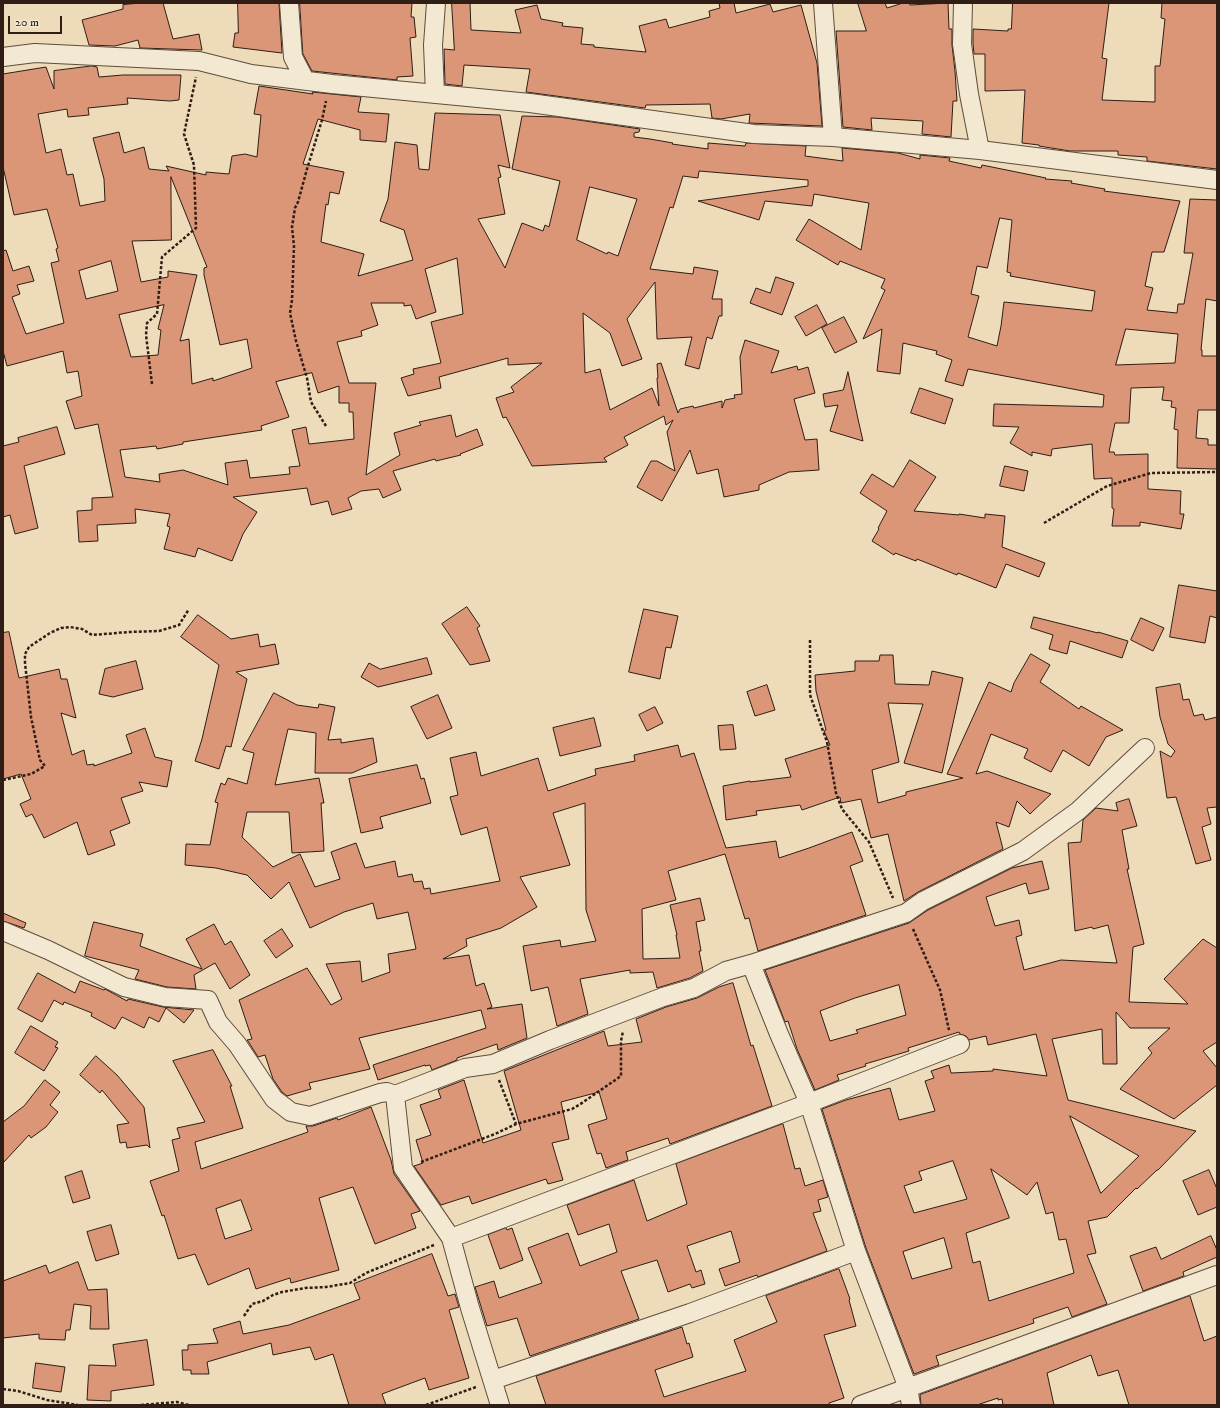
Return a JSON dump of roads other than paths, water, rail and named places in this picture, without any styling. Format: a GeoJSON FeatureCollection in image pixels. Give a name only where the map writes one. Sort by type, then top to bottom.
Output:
{"type":"FeatureCollection","features":[{"type":"Feature","properties":{"kind":"street"},"geometry":{"type":"LineString","coordinates":[[289,3],[293,57],[306,80]]}},
{"type":"Feature","properties":{"kind":"street"},"geometry":{"type":"LineString","coordinates":[[435,94],[433,45],[436,3]]}},
{"type":"Feature","properties":{"kind":"street"},"geometry":{"type":"LineString","coordinates":[[823,3],[833,137]]}},
{"type":"Feature","properties":{"kind":"street"},"geometry":{"type":"LineString","coordinates":[[963,3],[962,44],[969,94],[980,150]]}},
{"type":"Feature","properties":{"kind":"street"},"geometry":{"type":"LineString","coordinates":[[3,57],[35,53],[199,61],[251,74],[332,84],[530,103],[754,134],[833,137],[980,150],[1217,180]]}},
{"type":"Feature","properties":{"kind":"street"},"geometry":{"type":"LineString","coordinates":[[3,930],[124,987],[166,998],[208,1000],[218,1022],[237,1044],[274,1099],[291,1112],[310,1116],[380,1093],[387,1092],[395,1095],[465,1068],[492,1064],[663,997],[694,988],[726,971],[906,913],[923,901],[1023,851],[1078,811],[1145,748]]}},
{"type":"Feature","properties":{"kind":"street"},"geometry":{"type":"LineString","coordinates":[[751,964],[809,1103],[856,1251],[910,1397]]}},
{"type":"Feature","properties":{"kind":"street"},"geometry":{"type":"LineString","coordinates":[[451,1238],[809,1103],[955,1040]]}},
{"type":"Feature","properties":{"kind":"street"},"geometry":{"type":"LineString","coordinates":[[395,1095],[403,1168],[451,1238],[470,1308],[500,1405]]}},
{"type":"Feature","properties":{"kind":"street"},"geometry":{"type":"LineString","coordinates":[[493,1380],[690,1313],[856,1251]]}},
{"type":"Feature","properties":{"kind":"street"},"geometry":{"type":"LineString","coordinates":[[861,1405],[910,1397],[1217,1275]]}}]}
